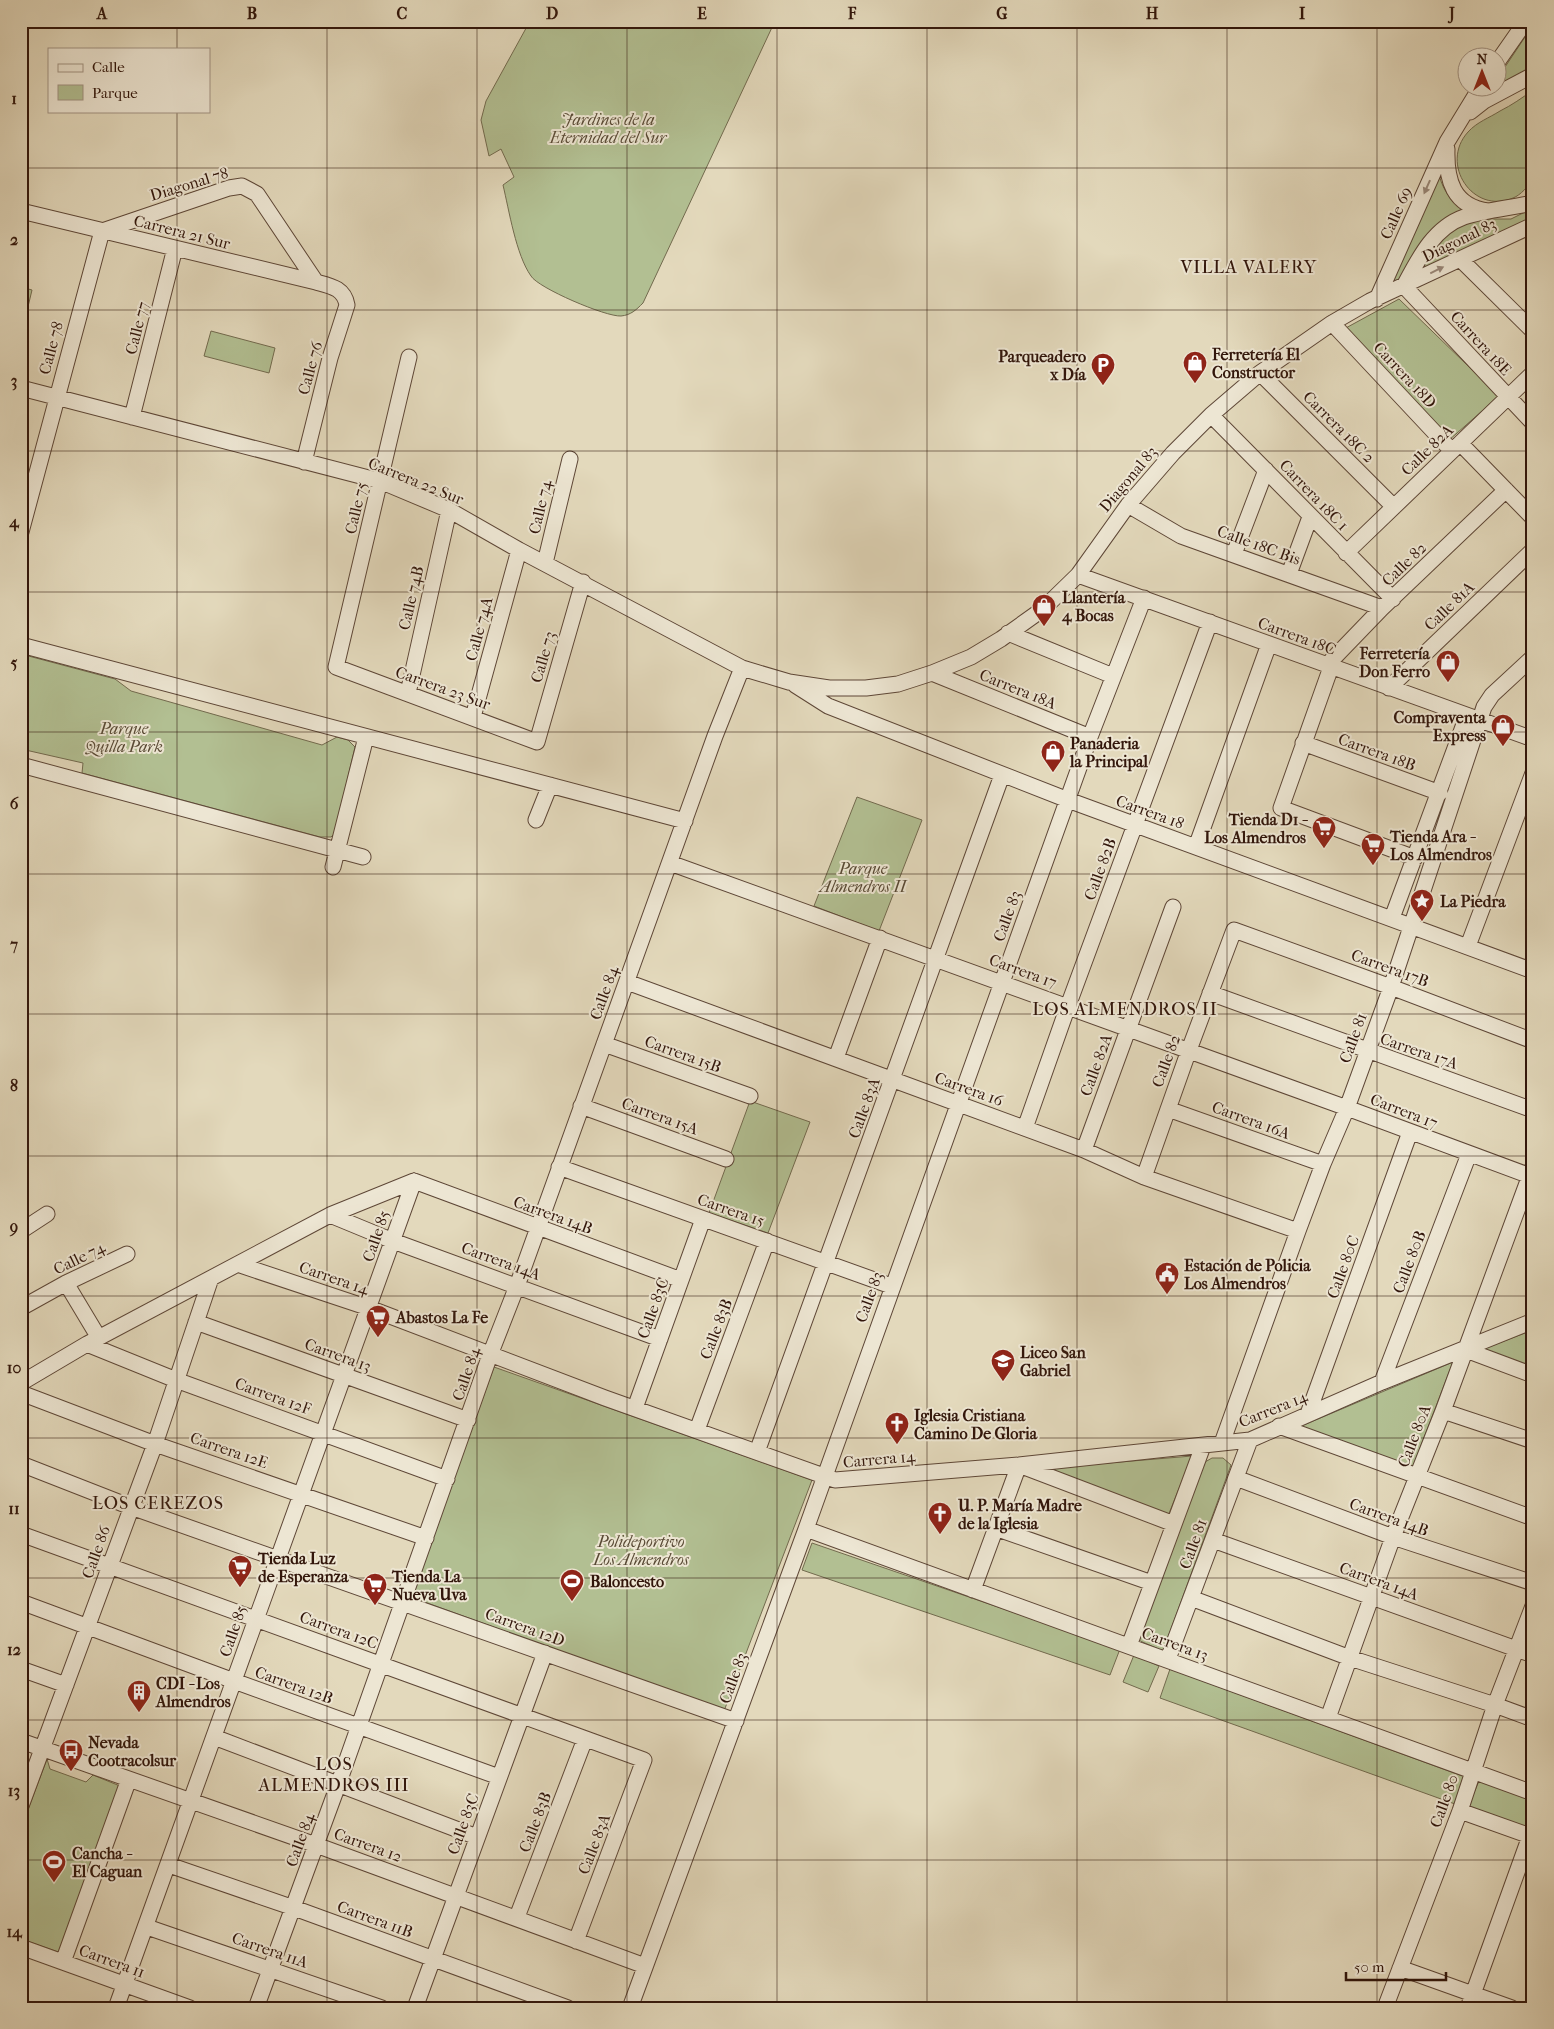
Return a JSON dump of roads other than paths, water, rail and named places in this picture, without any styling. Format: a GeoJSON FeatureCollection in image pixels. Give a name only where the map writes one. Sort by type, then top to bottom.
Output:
{"type":"FeatureCollection","features":[{"type":"Feature","properties":{"kind":"street"},"geometry":{"type":"LineString","coordinates":[[1506,50],[1526,21]]}},
{"type":"Feature","properties":{"kind":"street"},"geometry":{"type":"LineString","coordinates":[[1457,125],[1484,101],[1533,75]]}},
{"type":"Feature","properties":{"kind":"street"},"geometry":{"type":"LineString","coordinates":[[1457,125],[1474,98]]}},
{"type":"Feature","properties":{"kind":"street","name":"Calle 69"},"geometry":{"type":"LineString","coordinates":[[1377,299],[1447,142],[1457,125]]}},
{"type":"Feature","properties":{"kind":"street"},"geometry":{"type":"LineString","coordinates":[[1447,142],[1447,172],[1450,184],[1466,203],[1475,209],[1492,212]]}},
{"type":"Feature","properties":{"kind":"street","name":"Diagonal 78"},"geometry":{"type":"LineString","coordinates":[[102,231],[229,188],[242,186],[257,194],[316,282]]}},
{"type":"Feature","properties":{"kind":"street"},"geometry":{"type":"LineString","coordinates":[[1508,209],[1527,198],[1533,192]]}},
{"type":"Feature","properties":{"kind":"street"},"geometry":{"type":"LineString","coordinates":[[1404,286],[1430,242],[1452,223],[1465,217],[1533,203]]}},
{"type":"Feature","properties":{"kind":"street","name":"Carrera 21 Sur"},"geometry":{"type":"LineString","coordinates":[[21,211],[335,288]]}},
{"type":"Feature","properties":{"kind":"street","name":"Diagonal 83"},"geometry":{"type":"LineString","coordinates":[[742,668],[789,682],[829,688],[866,688],[898,684],[932,673],[970,657],[1043,609],[1078,575],[1128,505],[1172,453],[1211,415],[1260,373],[1332,323],[1370,301],[1531,228]]}},
{"type":"Feature","properties":{"kind":"street","name":"Calle 78"},"geometry":{"type":"LineString","coordinates":[[21,532],[102,231]]}},
{"type":"Feature","properties":{"kind":"street","name":"Calle 77"},"geometry":{"type":"LineString","coordinates":[[132,417],[175,248]]}},
{"type":"Feature","properties":{"kind":"street"},"geometry":{"type":"LineString","coordinates":[[1460,259],[1533,331]]}},
{"type":"Feature","properties":{"kind":"street","name":"Carrera 18E"},"geometry":{"type":"LineString","coordinates":[[1404,286],[1533,423]]}},
{"type":"Feature","properties":{"kind":"street","name":"Calle 76"},"geometry":{"type":"LineString","coordinates":[[304,462],[330,358],[347,305],[342,291],[335,288]]}},
{"type":"Feature","properties":{"kind":"street","name":"Carrera 18D"},"geometry":{"type":"LineString","coordinates":[[1332,323],[1456,447],[1506,490],[1533,518]]}},
{"type":"Feature","properties":{"kind":"street","name":"Calle 75"},"geometry":{"type":"LineString","coordinates":[[336,667],[409,357]]}},
{"type":"Feature","properties":{"kind":"street","name":"Carrera 18C 2"},"geometry":{"type":"LineString","coordinates":[[1260,373],[1394,507]]}},
{"type":"Feature","properties":{"kind":"street","name":"Calle 82A"},"geometry":{"type":"LineString","coordinates":[[1346,552],[1533,373]]}},
{"type":"Feature","properties":{"kind":"street","name":"Carrera 22 Sur"},"geometry":{"type":"LineString","coordinates":[[21,388],[380,481],[449,510],[519,550],[583,582],[742,668]]}},
{"type":"Feature","properties":{"kind":"street","name":"Carrera 18C 1"},"geometry":{"type":"LineString","coordinates":[[1211,415],[1346,552],[1388,604]]}},
{"type":"Feature","properties":{"kind":"street","name":"Calle 74"},"geometry":{"type":"LineString","coordinates":[[545,563],[570,459]]}},
{"type":"Feature","properties":{"kind":"street"},"geometry":{"type":"LineString","coordinates":[[1234,554],[1266,470]]}},
{"type":"Feature","properties":{"kind":"street"},"geometry":{"type":"LineString","coordinates":[[21,471],[36,475]]}},
{"type":"Feature","properties":{"kind":"street","name":"Calle 82"},"geometry":{"type":"LineString","coordinates":[[1415,858],[1281,808],[1329,666],[1388,604],[1506,490]]}},
{"type":"Feature","properties":{"kind":"street","name":"Calle 18C Bis"},"geometry":{"type":"LineString","coordinates":[[1128,505],[1181,536],[1288,574],[1388,604]]}},
{"type":"Feature","properties":{"kind":"street","name":"Calle 74B"},"geometry":{"type":"LineString","coordinates":[[408,693],[449,510]]}},
{"type":"Feature","properties":{"kind":"street"},"geometry":{"type":"LineString","coordinates":[[1288,574],[1310,517]]}},
{"type":"Feature","properties":{"kind":"street","name":"Calle 74A"},"geometry":{"type":"LineString","coordinates":[[473,717],[519,550]]}},
{"type":"Feature","properties":{"kind":"street","name":"Calle 81A"},"geometry":{"type":"LineString","coordinates":[[1389,688],[1533,550]]}},
{"type":"Feature","properties":{"kind":"street","name":"Carrera 18C"},"geometry":{"type":"LineString","coordinates":[[1078,575],[1533,739]]}},
{"type":"Feature","properties":{"kind":"street","name":"Calle 73"},"geometry":{"type":"LineString","coordinates":[[537,742],[583,582]]}},
{"type":"Feature","properties":{"kind":"street","name":"Calle 83"},"geometry":{"type":"LineString","coordinates":[[630,2008],[806,1529],[1090,737],[1144,598]]}},
{"type":"Feature","properties":{"kind":"street","name":"Calle 82B"},"geometry":{"type":"LineString","coordinates":[[1025,1128],[1134,825],[1210,622]]}},
{"type":"Feature","properties":{"kind":"street"},"geometry":{"type":"LineString","coordinates":[[1008,633],[1113,676]]}},
{"type":"Feature","properties":{"kind":"street"},"geometry":{"type":"LineString","coordinates":[[1196,847],[1269,644]]}},
{"type":"Feature","properties":{"kind":"street"},"geometry":{"type":"LineString","coordinates":[[21,645],[685,821]]}},
{"type":"Feature","properties":{"kind":"street","name":"Calle 81"},"geometry":{"type":"LineString","coordinates":[[1392,918],[1440,793],[1474,718],[1492,695],[1533,657]]}},
{"type":"Feature","properties":{"kind":"street","name":"Carrera 23 Sur"},"geometry":{"type":"LineString","coordinates":[[336,667],[537,742]]}},
{"type":"Feature","properties":{"kind":"street","name":"Calle 84"},"geometry":{"type":"LineString","coordinates":[[256,2008],[294,1908],[490,1355],[517,1286],[742,668]]}},
{"type":"Feature","properties":{"kind":"street","name":"Carrera 18A"},"geometry":{"type":"LineString","coordinates":[[932,673],[1090,737]]}},
{"type":"Feature","properties":{"kind":"street","name":"Carrera 18"},"geometry":{"type":"LineString","coordinates":[[789,682],[828,706],[1002,775],[1468,946],[1532,967]]}},
{"type":"Feature","properties":{"kind":"street","name":"Calle 81"},"geometry":{"type":"LineString","coordinates":[[1222,1443],[1298,1230],[1347,1108],[1391,986],[1474,718]]}},
{"type":"Feature","properties":{"kind":"street"},"geometry":{"type":"LineString","coordinates":[[334,867],[366,737]]}},
{"type":"Feature","properties":{"kind":"street","name":"Carrera 18B"},"geometry":{"type":"LineString","coordinates":[[1303,744],[1440,793]]}},
{"type":"Feature","properties":{"kind":"street"},"geometry":{"type":"LineString","coordinates":[[21,765],[363,857]]}},
{"type":"Feature","properties":{"kind":"street"},"geometry":{"type":"LineString","coordinates":[[1468,946],[1533,773]]}},
{"type":"Feature","properties":{"kind":"street","name":"Calle 83A"},"geometry":{"type":"LineString","coordinates":[[757,1452],[1002,775]]}},
{"type":"Feature","properties":{"kind":"street"},"geometry":{"type":"LineString","coordinates":[[536,820],[550,786]]}},
{"type":"Feature","properties":{"kind":"street","name":"Carrera 17"},"geometry":{"type":"LineString","coordinates":[[670,863],[1068,1006],[1469,1154],[1532,1174]]}},
{"type":"Feature","properties":{"kind":"street","name":"Calle 82A"},"geometry":{"type":"LineString","coordinates":[[1084,1150],[1127,1028],[1173,908]]}},
{"type":"Feature","properties":{"kind":"street","name":"Calle 82"},"geometry":{"type":"LineString","coordinates":[[1144,1177],[1188,1050],[1234,930]]}},
{"type":"Feature","properties":{"kind":"street","name":"Carrera 17B"},"geometry":{"type":"LineString","coordinates":[[1234,930],[1391,986],[1533,1041]]}},
{"type":"Feature","properties":{"kind":"street"},"geometry":{"type":"LineString","coordinates":[[836,1058],[880,938]]}},
{"type":"Feature","properties":{"kind":"street","name":"Carrera 16"},"geometry":{"type":"LineString","coordinates":[[627,982],[1084,1150],[1144,1177],[1298,1230]]}},
{"type":"Feature","properties":{"kind":"street","name":"Carrera 17A"},"geometry":{"type":"LineString","coordinates":[[1210,993],[1533,1110]]}},
{"type":"Feature","properties":{"kind":"street","name":"Carrera 15B"},"geometry":{"type":"LineString","coordinates":[[604,1044],[750,1096]]}},
{"type":"Feature","properties":{"kind":"street","name":"Carrera 15A"},"geometry":{"type":"LineString","coordinates":[[581,1106],[726,1159]]}},
{"type":"Feature","properties":{"kind":"street","name":"Carrera 16A"},"geometry":{"type":"LineString","coordinates":[[1168,1109],[1323,1164]]}},
{"type":"Feature","properties":{"kind":"street","name":"Calle 80C"},"geometry":{"type":"LineString","coordinates":[[1308,1414],[1410,1132]]}},
{"type":"Feature","properties":{"kind":"street","name":"Calle 80B"},"geometry":{"type":"LineString","coordinates":[[1382,1382],[1469,1154]]}},
{"type":"Feature","properties":{"kind":"street","name":"Carrera 15"},"geometry":{"type":"LineString","coordinates":[[559,1167],[892,1286]]}},
{"type":"Feature","properties":{"kind":"street","name":"Calle 80A"},"geometry":{"type":"LineString","coordinates":[[1328,1718],[1393,1538],[1532,1174]]}},
{"type":"Feature","properties":{"kind":"street"},"geometry":{"type":"LineString","coordinates":[[21,1383],[93,1341],[210,1281],[330,1216],[414,1181]]}},
{"type":"Feature","properties":{"kind":"street","name":"Carrera 14B"},"geometry":{"type":"LineString","coordinates":[[414,1181],[681,1280]]}},
{"type":"Feature","properties":{"kind":"street","name":"Calle 85"},"geometry":{"type":"LineString","coordinates":[[116,2008],[147,1927],[277,1558],[345,1376],[414,1181]]}},
{"type":"Feature","properties":{"kind":"street"},"geometry":{"type":"LineString","coordinates":[[21,1231],[46,1214]]}},
{"type":"Feature","properties":{"kind":"street","name":"Carrera 14A"},"geometry":{"type":"LineString","coordinates":[[330,1216],[660,1339]]}},
{"type":"Feature","properties":{"kind":"street","name":"Calle 83C"},"geometry":{"type":"LineString","coordinates":[[635,1408],[704,1219]]}},
{"type":"Feature","properties":{"kind":"street","name":"Calle 83B"},"geometry":{"type":"LineString","coordinates":[[697,1430],[767,1241]]}},
{"type":"Feature","properties":{"kind":"street","name":"Calle 74"},"geometry":{"type":"LineString","coordinates":[[21,1308],[66,1283],[127,1254]]}},
{"type":"Feature","properties":{"kind":"street","name":"Carrera 14"},"geometry":{"type":"LineString","coordinates":[[240,1264],[369,1308],[490,1355],[835,1480],[1019,1465],[1250,1440],[1382,1382],[1533,1322]]}},
{"type":"Feature","properties":{"kind":"street","name":"Calle 86"},"geometry":{"type":"LineString","coordinates":[[21,1806],[44,1749],[109,1566],[155,1444],[210,1281]]}},
{"type":"Feature","properties":{"kind":"street"},"geometry":{"type":"LineString","coordinates":[[66,1283],[93,1341]]}},
{"type":"Feature","properties":{"kind":"street","name":"Carrera 13"},"geometry":{"type":"LineString","coordinates":[[196,1322],[468,1420]]}},
{"type":"Feature","properties":{"kind":"street","name":"Carrera 12F"},"geometry":{"type":"LineString","coordinates":[[93,1341],[176,1380],[447,1479]]}},
{"type":"Feature","properties":{"kind":"street"},"geometry":{"type":"LineString","coordinates":[[1466,1350],[1533,1375]]}},
{"type":"Feature","properties":{"kind":"street","name":"Carrera 12E"},"geometry":{"type":"LineString","coordinates":[[21,1393],[155,1444],[426,1538]]}},
{"type":"Feature","properties":{"kind":"street"},"geometry":{"type":"LineString","coordinates":[[1443,1411],[1533,1442]]}},
{"type":"Feature","properties":{"kind":"street"},"geometry":{"type":"LineString","coordinates":[[1279,1426],[1533,1518]]}},
{"type":"Feature","properties":{"kind":"street","name":"Calle 81"},"geometry":{"type":"LineString","coordinates":[[1168,1659],[1250,1440]]}},
{"type":"Feature","properties":{"kind":"street","name":"Calle 81"},"geometry":{"type":"LineString","coordinates":[[1129,1646],[1203,1446]]}},
{"type":"Feature","properties":{"kind":"street","name":"Carrera 12D"},"geometry":{"type":"LineString","coordinates":[[21,1464],[132,1507],[736,1721]]}},
{"type":"Feature","properties":{"kind":"street"},"geometry":{"type":"LineString","coordinates":[[972,1590],[1019,1465],[1174,1524]]}},
{"type":"Feature","properties":{"kind":"street","name":"Carrera 14B"},"geometry":{"type":"LineString","coordinates":[[1236,1478],[1393,1538],[1533,1583]]}},
{"type":"Feature","properties":{"kind":"street"},"geometry":{"type":"LineString","coordinates":[[995,1528],[1152,1582]]}},
{"type":"Feature","properties":{"kind":"street","name":"Carrera 13"},"geometry":{"type":"LineString","coordinates":[[806,1529],[1533,1793]]}},
{"type":"Feature","properties":{"kind":"street","name":"Carrera 12C"},"geometry":{"type":"LineString","coordinates":[[21,1534],[644,1760]]}},
{"type":"Feature","properties":{"kind":"street","name":"Carrera 14A"},"geometry":{"type":"LineString","coordinates":[[1213,1540],[1533,1655]]}},
{"type":"Feature","properties":{"kind":"street"},"geometry":{"type":"LineString","coordinates":[[1191,1598],[1350,1658],[1533,1719]]}},
{"type":"Feature","properties":{"kind":"street","name":"Carrera 12B"},"geometry":{"type":"LineString","coordinates":[[21,1602],[88,1625],[234,1681],[499,1778]]}},
{"type":"Feature","properties":{"kind":"street","name":"Calle 80"},"geometry":{"type":"LineString","coordinates":[[1385,2008],[1460,1811],[1495,1705],[1533,1606]]}},
{"type":"Feature","properties":{"kind":"street","name":"Calle 83C"},"geometry":{"type":"LineString","coordinates":[[415,2008],[545,1653]]}},
{"type":"Feature","properties":{"kind":"street"},"geometry":{"type":"LineString","coordinates":[[21,1668],[66,1685]]}},
{"type":"Feature","properties":{"kind":"street"},"geometry":{"type":"LineString","coordinates":[[214,1737],[477,1837]]}},
{"type":"Feature","properties":{"kind":"street","name":"Calle 83B"},"geometry":{"type":"LineString","coordinates":[[517,1917],[585,1739]]}},
{"type":"Feature","properties":{"kind":"street","name":"Carrera 12"},"geometry":{"type":"LineString","coordinates":[[21,1741],[517,1917],[645,1966]]}},
{"type":"Feature","properties":{"kind":"street","name":"Calle 83A"},"geometry":{"type":"LineString","coordinates":[[576,1940],[644,1760]]}},
{"type":"Feature","properties":{"kind":"street"},"geometry":{"type":"LineString","coordinates":[[63,1962],[129,1780]]}},
{"type":"Feature","properties":{"kind":"street"},"geometry":{"type":"LineString","coordinates":[[1460,1811],[1532,1836],[1471,2001]]}},
{"type":"Feature","properties":{"kind":"street","name":"Carrera 11B"},"geometry":{"type":"LineString","coordinates":[[169,1865],[294,1908],[568,2008]]}},
{"type":"Feature","properties":{"kind":"street","name":"Carrera 11A"},"geometry":{"type":"LineString","coordinates":[[147,1927],[382,2008]]}},
{"type":"Feature","properties":{"kind":"street","name":"Carrera 11"},"geometry":{"type":"LineString","coordinates":[[21,1947],[190,2008]]}},
{"type":"Feature","properties":{"kind":"street"},"geometry":{"type":"LineString","coordinates":[[1400,1968],[1471,2001],[1512,2008]]}},
{"type":"Feature","properties":{"kind":"place","name":"Ferretería El Constructor"},"geometry":{"type":"Point","coordinates":[1195,384]}},
{"type":"Feature","properties":{"kind":"place","name":"Parqueadero x Día"},"geometry":{"type":"Point","coordinates":[1103,386]}},
{"type":"Feature","properties":{"kind":"place","name":"Llantería 4 Bocas"},"geometry":{"type":"Point","coordinates":[1044,627]}},
{"type":"Feature","properties":{"kind":"place","name":"Ferretería Don Ferro"},"geometry":{"type":"Point","coordinates":[1448,683]}},
{"type":"Feature","properties":{"kind":"place","name":"Compraventa Express"},"geometry":{"type":"Point","coordinates":[1503,747]}},
{"type":"Feature","properties":{"kind":"place","name":"Panaderia la Principal"},"geometry":{"type":"Point","coordinates":[1053,773]}},
{"type":"Feature","properties":{"kind":"place","name":"Tienda D1 - Los Almendros"},"geometry":{"type":"Point","coordinates":[1324,849]}},
{"type":"Feature","properties":{"kind":"place","name":"Tienda Ara - Los Almendros"},"geometry":{"type":"Point","coordinates":[1373,866]}},
{"type":"Feature","properties":{"kind":"place","name":"La Piedra"},"geometry":{"type":"Point","coordinates":[1422,922]}},
{"type":"Feature","properties":{"kind":"place","name":"Estación de Policia Los Almendros"},"geometry":{"type":"Point","coordinates":[1167,1295]}},
{"type":"Feature","properties":{"kind":"place","name":"Abastos La Fe"},"geometry":{"type":"Point","coordinates":[378,1338]}},
{"type":"Feature","properties":{"kind":"place","name":"Liceo San Gabriel"},"geometry":{"type":"Point","coordinates":[1003,1382]}},
{"type":"Feature","properties":{"kind":"place","name":"Iglesia Cristiana Camino De Gloria"},"geometry":{"type":"Point","coordinates":[897,1445]}},
{"type":"Feature","properties":{"kind":"place","name":"U. P. María Madre de la Iglesia"},"geometry":{"type":"Point","coordinates":[940,1535]}},
{"type":"Feature","properties":{"kind":"place","name":"Tienda Luz de Esperanza"},"geometry":{"type":"Point","coordinates":[240,1588]}},
{"type":"Feature","properties":{"kind":"place","name":"Baloncesto"},"geometry":{"type":"Point","coordinates":[572,1602]}},
{"type":"Feature","properties":{"kind":"place","name":"Tienda La Nueva Uva"},"geometry":{"type":"Point","coordinates":[375,1606]}},
{"type":"Feature","properties":{"kind":"place","name":"CDI - Los Almendros"},"geometry":{"type":"Point","coordinates":[139,1713]}},
{"type":"Feature","properties":{"kind":"place","name":"Nevada Cootracolsur"},"geometry":{"type":"Point","coordinates":[71,1772]}},
{"type":"Feature","properties":{"kind":"place","name":"Cancha - El Caguan"},"geometry":{"type":"Point","coordinates":[54,1883]}},
{"type":"Feature","properties":{"kind":"district","name":"VILLA VALERY"},"geometry":{"type":"Point","coordinates":[1249,267]}},
{"type":"Feature","properties":{"kind":"district","name":"LOS ALMENDROS II"},"geometry":{"type":"Point","coordinates":[1125,1009]}},
{"type":"Feature","properties":{"kind":"district","name":"LOS CEREZOS"},"geometry":{"type":"Point","coordinates":[158,1503]}},
{"type":"Feature","properties":{"kind":"district","name":"LOS ALMENDROS III"},"geometry":{"type":"Point","coordinates":[334,1774]}},
{"type":"Feature","properties":{"kind":"park label","name":"Jardines de la Eternidad del Sur"},"geometry":{"type":"Point","coordinates":[608,128]}},
{"type":"Feature","properties":{"kind":"park label","name":"Parque Quilla Park"},"geometry":{"type":"Point","coordinates":[124,737]}},
{"type":"Feature","properties":{"kind":"park label","name":"Parque Almendros II"},"geometry":{"type":"Point","coordinates":[863,877]}},
{"type":"Feature","properties":{"kind":"park label","name":"Polideportivo Los Almendros"},"geometry":{"type":"Point","coordinates":[641,1550]}}]}
